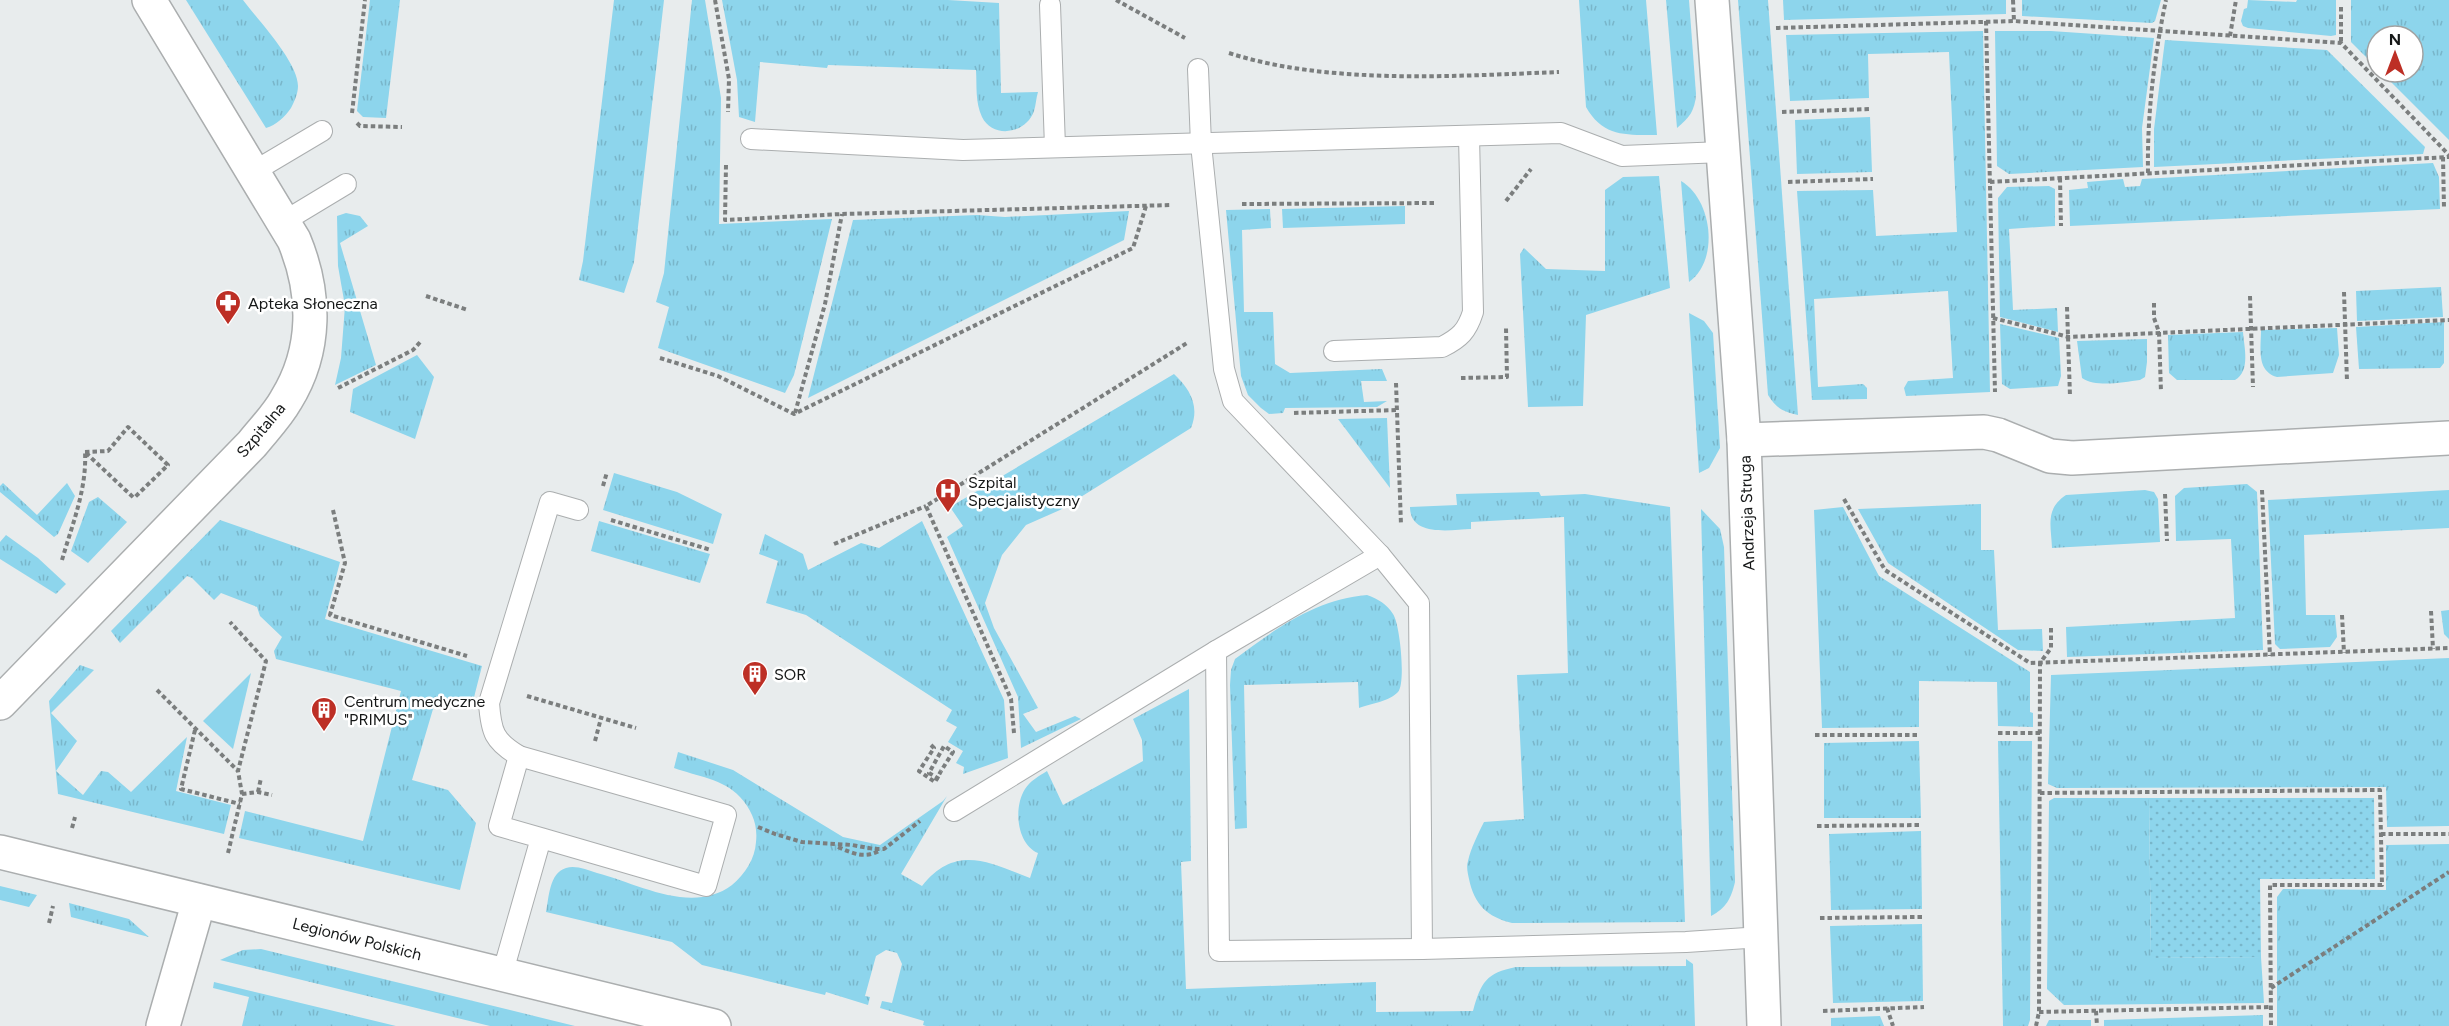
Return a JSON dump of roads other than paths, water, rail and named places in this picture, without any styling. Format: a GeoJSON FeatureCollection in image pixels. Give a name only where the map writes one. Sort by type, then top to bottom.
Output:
{"type":"FeatureCollection","features":[{"type":"Feature","properties":{"kind":"street","name":"Szpitalna"},"geometry":{"type":"LineString","coordinates":[[0,703],[252,444],[287,399],[298,376],[309,337],[310,290],[301,256],[254,172],[148,0]]}},
{"type":"Feature","properties":{"kind":"street","name":"Andrzeja Struga"},"geometry":{"type":"LineString","coordinates":[[1712,0],[1744,440],[1764,1026]]}},
{"type":"Feature","properties":{"kind":"street"},"geometry":{"type":"LineString","coordinates":[[1744,440],[1984,432],[1998,435],[2050,456],[2072,459],[2446,437]]}},
{"type":"Feature","properties":{"kind":"street","name":"Legionów Polskich"},"geometry":{"type":"LineString","coordinates":[[0,852],[714,1026]]}},
{"type":"Feature","properties":{"kind":"street"},"geometry":{"type":"LineString","coordinates":[[163,1026],[198,901]]}},
{"type":"Feature","properties":{"kind":"lane"},"geometry":{"type":"LineString","coordinates":[[1050,5],[1055,147]]}},
{"type":"Feature","properties":{"kind":"lane"},"geometry":{"type":"LineString","coordinates":[[1198,69],[1202,144],[1224,369],[1233,401],[1380,555],[1419,603],[1422,949]]}},
{"type":"Feature","properties":{"kind":"lane"},"geometry":{"type":"LineString","coordinates":[[254,172],[322,132]]}},
{"type":"Feature","properties":{"kind":"lane"},"geometry":{"type":"LineString","coordinates":[[751,139],[963,150],[1561,133],[1622,156],[1723,152]]}},
{"type":"Feature","properties":{"kind":"lane"},"geometry":{"type":"LineString","coordinates":[[1334,351],[1442,347],[1457,339],[1468,328],[1473,312],[1469,136]]}},
{"type":"Feature","properties":{"kind":"lane"},"geometry":{"type":"LineString","coordinates":[[283,222],[346,184]]}},
{"type":"Feature","properties":{"kind":"lane"},"geometry":{"type":"LineString","coordinates":[[519,756],[499,826],[706,886],[726,815],[519,756],[501,745],[490,723],[489,703],[550,502],[578,510]]}},
{"type":"Feature","properties":{"kind":"lane"},"geometry":{"type":"LineString","coordinates":[[954,811],[1216,651],[1380,555]]}},
{"type":"Feature","properties":{"kind":"lane"},"geometry":{"type":"LineString","coordinates":[[1216,651],[1219,951],[1422,949],[1686,942],[1762,937]]}},
{"type":"Feature","properties":{"kind":"lane"},"geometry":{"type":"LineString","coordinates":[[502,975],[541,838]]}},
{"type":"Feature","properties":{"kind":"place","name":"Apteka Słoneczna"},"geometry":{"type":"Point","coordinates":[228,326]}},
{"type":"Feature","properties":{"kind":"place","name":"Szpital Specjalistyczny"},"geometry":{"type":"Point","coordinates":[948,514]}},
{"type":"Feature","properties":{"kind":"place","name":"SOR"},"geometry":{"type":"Point","coordinates":[755,697]}},
{"type":"Feature","properties":{"kind":"place","name":"Centrum medyczne \"PRIMUS\""},"geometry":{"type":"Point","coordinates":[324,733]}}]}
